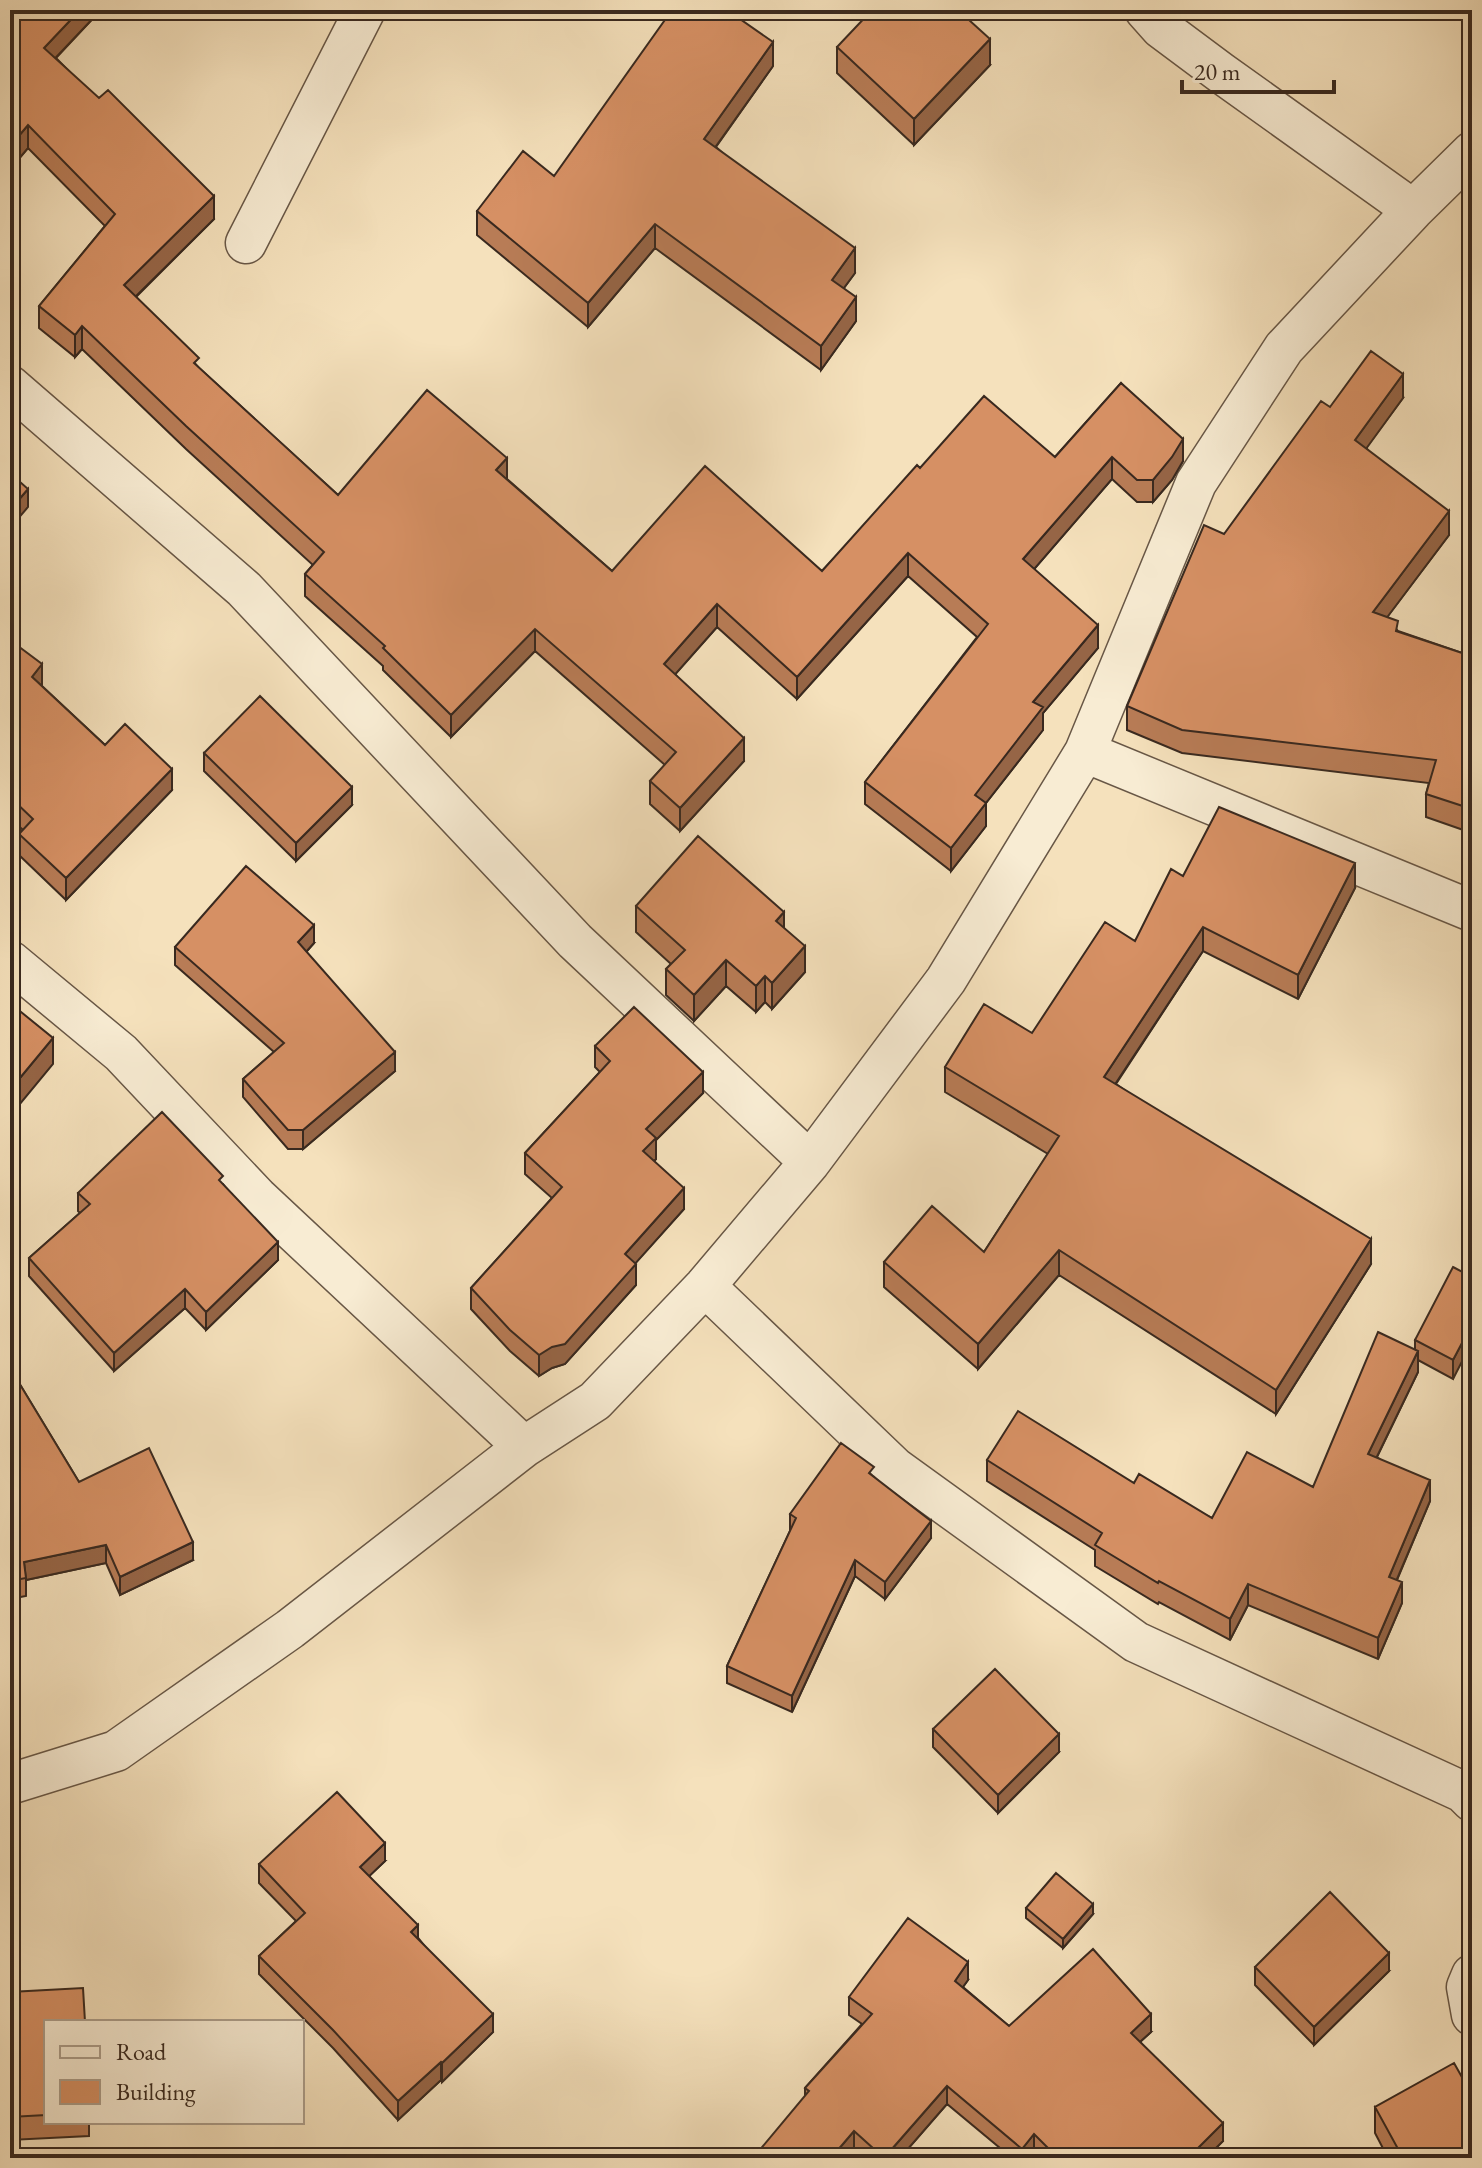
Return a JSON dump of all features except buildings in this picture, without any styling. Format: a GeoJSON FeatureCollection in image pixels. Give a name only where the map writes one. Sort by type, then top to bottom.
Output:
{"type":"FeatureCollection","features":[{"type":"Feature","properties":{"kind":"street"},"geometry":{"type":"LineString","coordinates":[[246,243],[365,10]]}},
{"type":"Feature","properties":{"kind":"street"},"geometry":{"type":"LineString","coordinates":[[1145,10],[1161,28],[1413,210]]}},
{"type":"Feature","properties":{"kind":"street"},"geometry":{"type":"LineString","coordinates":[[10,1784],[116,1751],[290,1629],[524,1447],[595,1401],[705,1286],[810,1162],[946,980],[1085,752],[1196,483],[1284,348],[1413,210],[1470,158]]}},
{"type":"Feature","properties":{"kind":"street"},"geometry":{"type":"LineString","coordinates":[[10,386],[244,589],[575,941],[810,1162]]}},
{"type":"Feature","properties":{"kind":"street"},"geometry":{"type":"LineString","coordinates":[[1085,752],[1472,911]]}},
{"type":"Feature","properties":{"kind":"street"},"geometry":{"type":"LineString","coordinates":[[10,961],[121,1053],[257,1197],[524,1447]]}},
{"type":"Feature","properties":{"kind":"street"},"geometry":{"type":"LineString","coordinates":[[705,1286],[895,1468],[1136,1642],[1469,1788]]}},
{"type":"Feature","properties":{"kind":"street"},"geometry":{"type":"LineString","coordinates":[[1472,1975],[1467,1987],[1472,2015]]}}]}
